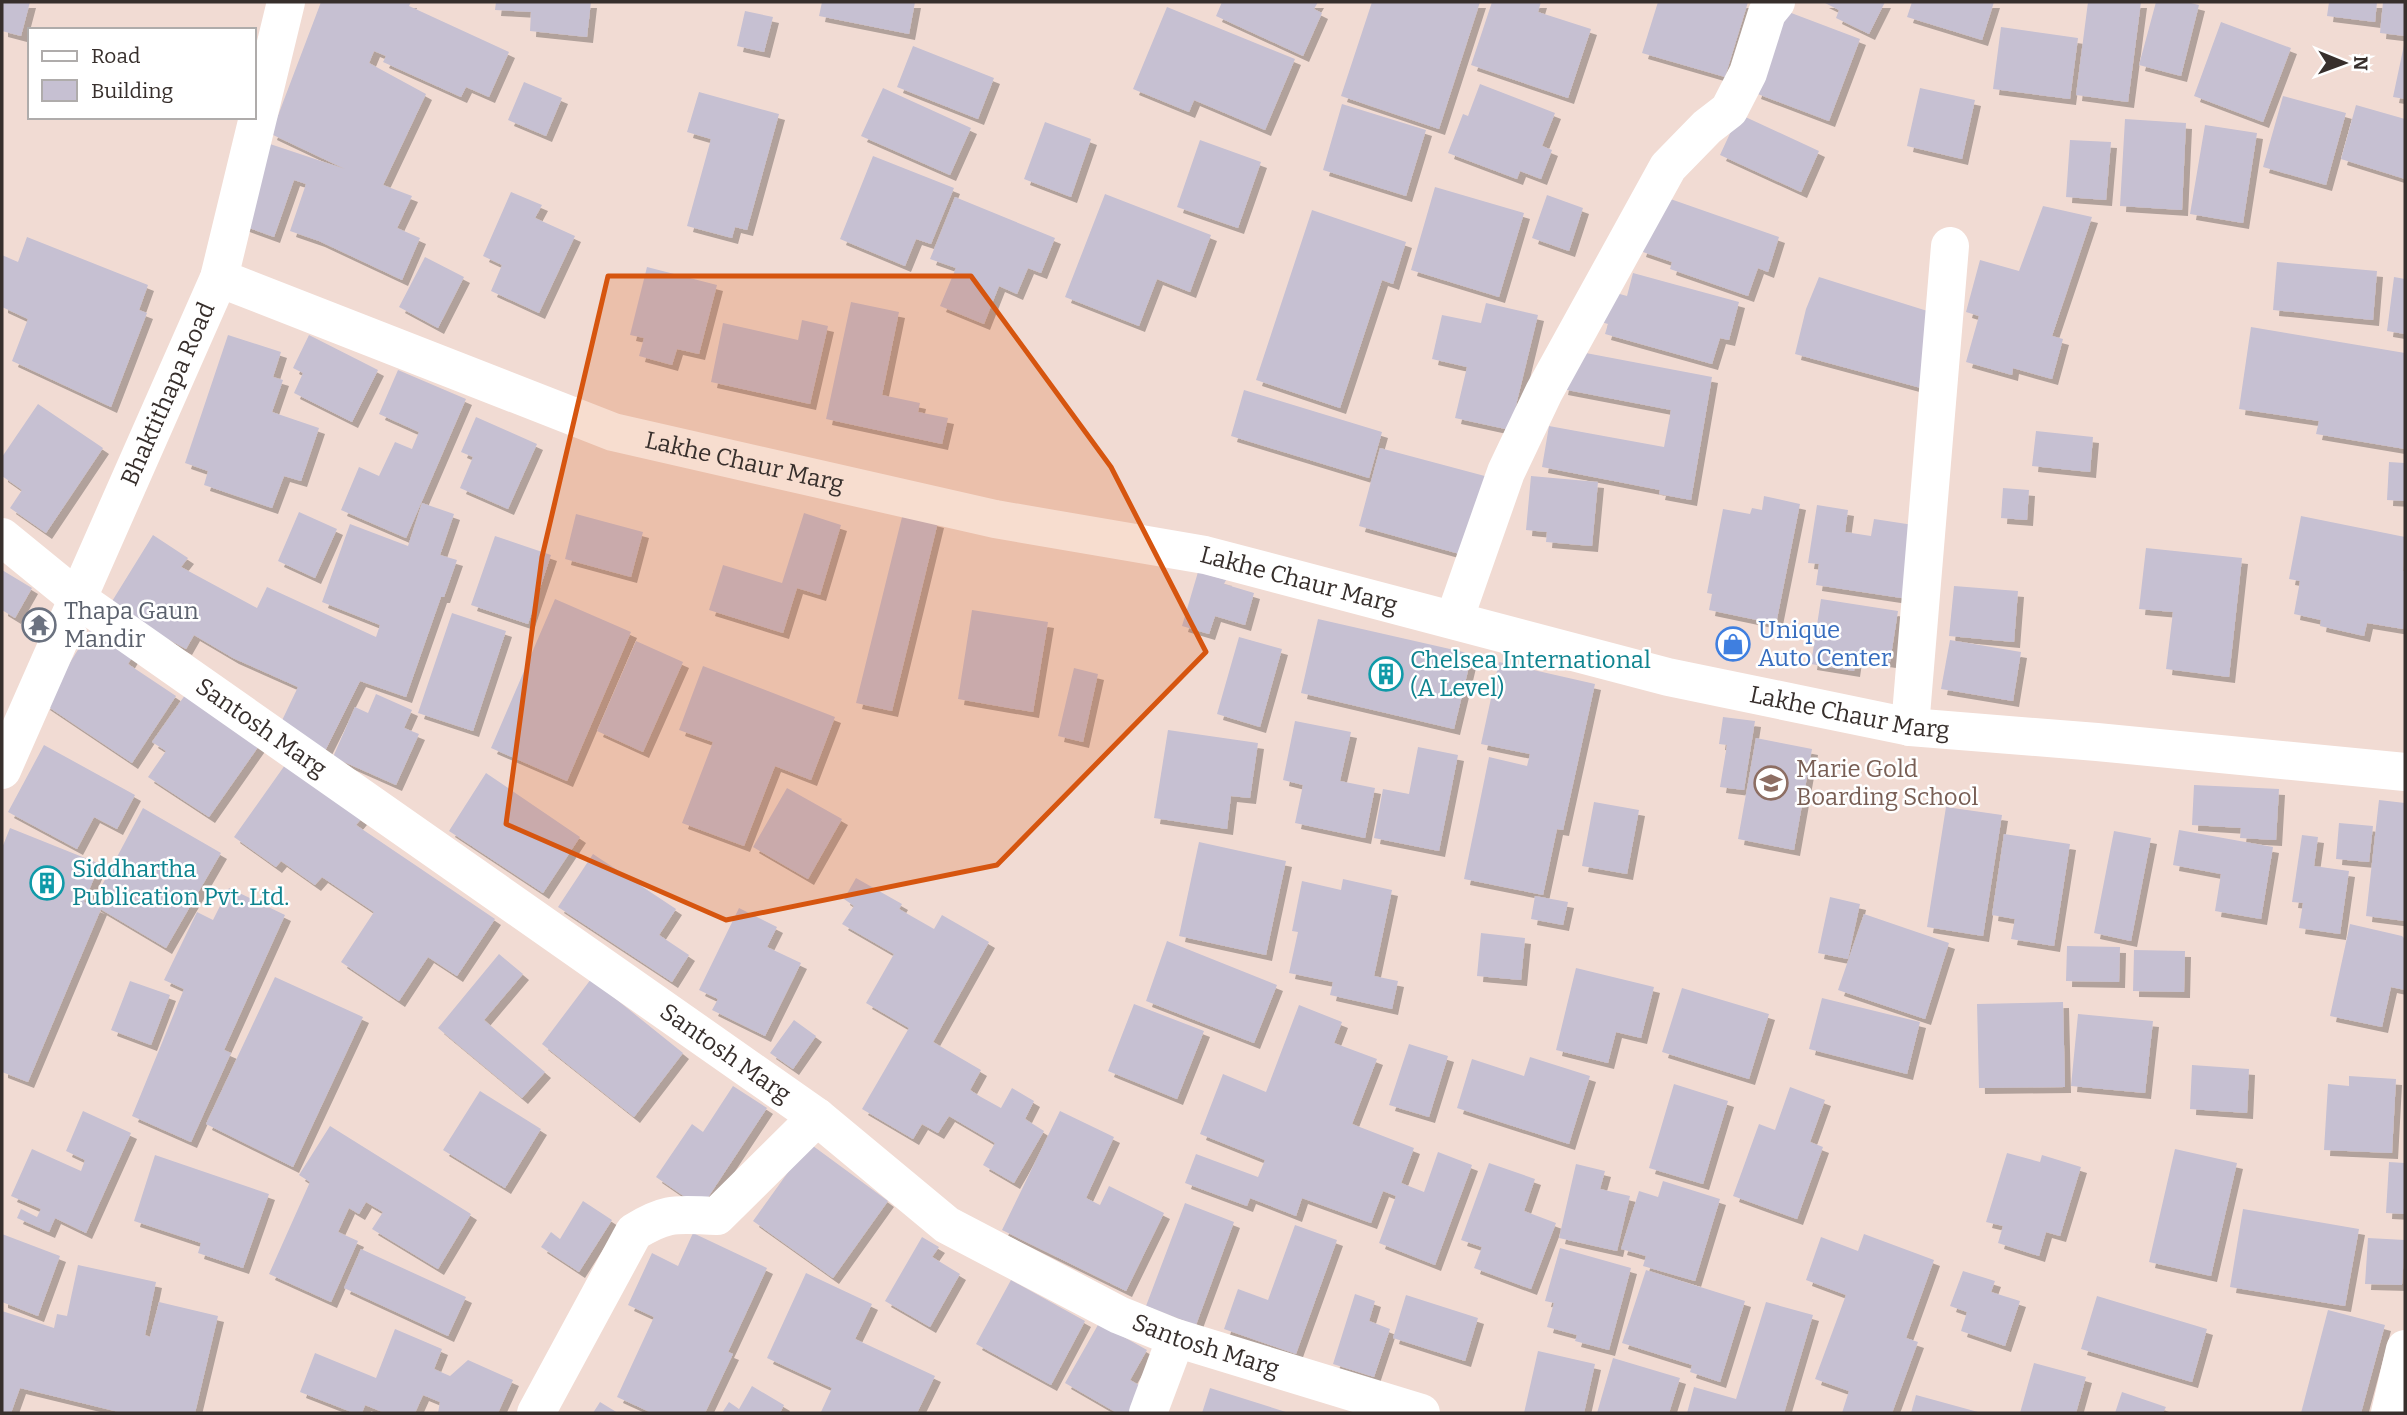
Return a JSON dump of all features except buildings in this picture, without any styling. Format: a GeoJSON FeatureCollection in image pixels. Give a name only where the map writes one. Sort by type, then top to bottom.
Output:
{"type":"FeatureCollection","features":[{"type":"Feature","properties":{"kind":"street","name":"Bhaktithapa Road"},"geometry":{"type":"LineString","coordinates":[[2,770],[219,278],[286,2]]}},
{"type":"Feature","properties":{"kind":"street"},"geometry":{"type":"LineString","coordinates":[[1454,620],[1506,472],[1544,392],[1668,167],[1707,127],[1729,110],[1748,73],[1767,13],[1776,2]]}},
{"type":"Feature","properties":{"kind":"street"},"geometry":{"type":"LineString","coordinates":[[1910,727],[1951,246]]}},
{"type":"Feature","properties":{"kind":"street","name":"Lakhe Chaur Marg"},"geometry":{"type":"LineString","coordinates":[[219,278],[613,432],[995,519],[1205,555],[1668,677],[1910,727],[2405,772]]}},
{"type":"Feature","properties":{"kind":"street","name":"Santosh Marg"},"geometry":{"type":"LineString","coordinates":[[2,537],[78,599],[817,1117],[947,1225],[1119,1315],[1176,1338],[1421,1413]]}},
{"type":"Feature","properties":{"kind":"street"},"geometry":{"type":"LineString","coordinates":[[536,1413],[634,1231],[657,1217],[682,1214],[718,1216],[817,1117]]}},
{"type":"Feature","properties":{"kind":"street"},"geometry":{"type":"LineString","coordinates":[[1148,1413],[1176,1338]]}},
{"type":"Feature","properties":{"kind":"street"},"geometry":{"type":"LineString","coordinates":[[2390,1413],[2405,1349]]}},
{"type":"Feature","properties":{"kind":"highlighted area"},"geometry":{"type":"Polygon","coordinates":[[[608,276],[971,276],[1111,467],[1206,652],[997,865],[726,920],[506,824],[542,557],[608,276]]]}},
{"type":"Feature","properties":{"kind":"place","name":"Thapa Gaun Mandir"},"geometry":{"type":"Point","coordinates":[39,625]}},
{"type":"Feature","properties":{"kind":"place","name":"Unique Auto Center"},"geometry":{"type":"Point","coordinates":[1733,644]}},
{"type":"Feature","properties":{"kind":"place","name":"Chelsea International (A Level)"},"geometry":{"type":"Point","coordinates":[1386,674]}},
{"type":"Feature","properties":{"kind":"place","name":"Marie Gold Boarding School"},"geometry":{"type":"Point","coordinates":[1771,783]}},
{"type":"Feature","properties":{"kind":"place","name":"Siddhartha Publication Pvt. Ltd."},"geometry":{"type":"Point","coordinates":[47,883]}}]}
